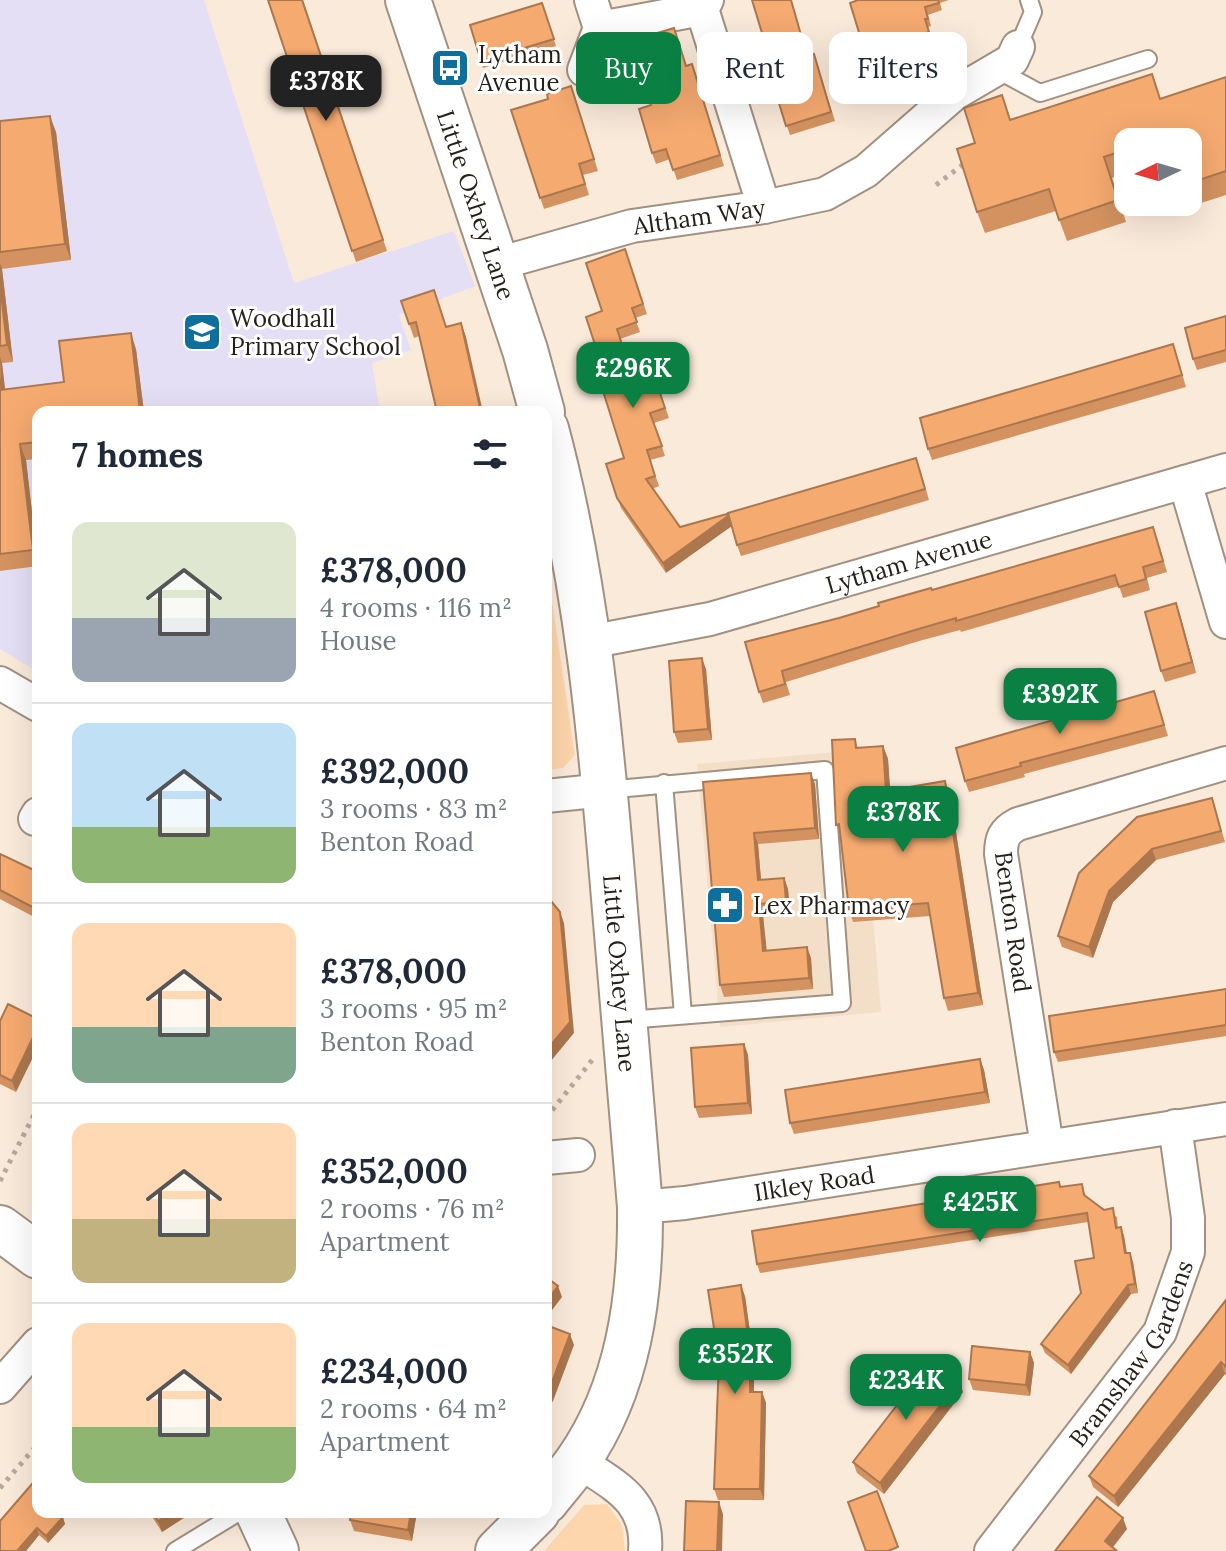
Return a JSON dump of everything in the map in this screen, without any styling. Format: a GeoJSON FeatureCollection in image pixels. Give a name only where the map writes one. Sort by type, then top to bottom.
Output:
{"type":"FeatureCollection","features":[{"type":"Feature","properties":{"kind":"main road","name":"Little Oxhey Lane"},"geometry":{"type":"LineString","coordinates":[[408,0],[525,350],[540,406]]}},
{"type":"Feature","properties":{"kind":"main road","name":"Little Oxhey Lane"},"geometry":{"type":"LineString","coordinates":[[552,456],[589,642],[605,790],[640,1207],[641,1253],[637,1299],[623,1363],[604,1413],[578,1461],[552,1494]]}},
{"type":"Feature","properties":{"kind":"main road"},"geometry":{"type":"LineString","coordinates":[[0,1228],[32,1252]]}},
{"type":"Feature","properties":{"kind":"main road"},"geometry":{"type":"LineString","coordinates":[[261,1518],[276,1551]]}},
{"type":"Feature","properties":{"kind":"main road"},"geometry":{"type":"LineString","coordinates":[[498,1551],[531,1518]]}},
{"type":"Feature","properties":{"kind":"street"},"geometry":{"type":"LineString","coordinates":[[596,14],[704,4],[764,207]]}},
{"type":"Feature","properties":{"kind":"street","name":"Altham Way"},"geometry":{"type":"LineString","coordinates":[[497,264],[632,226],[764,207],[825,194],[866,171],[954,94],[1008,58]]}},
{"type":"Feature","properties":{"kind":"street","name":"Lytham Avenue"},"geometry":{"type":"LineString","coordinates":[[589,642],[710,619],[1226,470]]}},
{"type":"Feature","properties":{"kind":"street"},"geometry":{"type":"LineString","coordinates":[[1185,482],[1226,622]]}},
{"type":"Feature","properties":{"kind":"street"},"geometry":{"type":"LineString","coordinates":[[0,683],[32,702]]}},
{"type":"Feature","properties":{"kind":"street","name":"Benton Road"},"geometry":{"type":"LineString","coordinates":[[1047,1146],[1001,840],[1018,824],[1226,763]]}},
{"type":"Feature","properties":{"kind":"street"},"geometry":{"type":"LineString","coordinates":[[552,795],[605,790]]}},
{"type":"Feature","properties":{"kind":"street","name":"Ilkley Road"},"geometry":{"type":"LineString","coordinates":[[640,1207],[685,1203],[1226,1119]]}},
{"type":"Feature","properties":{"kind":"street","name":"Bramshaw Gardens"},"geometry":{"type":"LineString","coordinates":[[991,1551],[1160,1332],[1188,1252],[1188,1218],[1175,1126]]}},
{"type":"Feature","properties":{"kind":"street"},"geometry":{"type":"LineString","coordinates":[[0,1387],[32,1351]]}},
{"type":"Feature","properties":{"kind":"street"},"geometry":{"type":"LineString","coordinates":[[578,1461],[610,1482],[637,1507],[646,1529],[645,1551]]}},
{"type":"Feature","properties":{"kind":"lane"},"geometry":{"type":"LineString","coordinates":[[1029,0],[1033,12],[1008,58],[1040,93],[1148,59]]}},
{"type":"Feature","properties":{"kind":"lane"},"geometry":{"type":"LineString","coordinates":[[605,790],[825,770],[842,1003],[683,1015],[625,1037]]}},
{"type":"Feature","properties":{"kind":"lane"},"geometry":{"type":"LineString","coordinates":[[664,783],[683,1015]]}},
{"type":"Feature","properties":{"kind":"lane"},"geometry":{"type":"LineString","coordinates":[[175,1551],[229,1518]]}},
{"type":"Feature","properties":{"kind":"path"},"geometry":{"type":"LineString","coordinates":[[936,185],[977,158]]}},
{"type":"Feature","properties":{"kind":"path"},"geometry":{"type":"LineString","coordinates":[[552,1110],[595,1056],[625,1037]]}},
{"type":"Feature","properties":{"kind":"path"},"geometry":{"type":"LineString","coordinates":[[0,1181],[32,1119]]}},
{"type":"Feature","properties":{"kind":"path"},"geometry":{"type":"LineString","coordinates":[[0,1488],[32,1451]]}},
{"type":"Feature","properties":{"kind":"shaded area","name":"Woodhall Primary School"},"geometry":{"type":"Polygon","coordinates":[[[0,0],[204,0],[294,283],[454,231],[475,286],[399,315],[411,350],[372,363],[379,406],[32,406],[32,668],[0,649],[0,0]]]}},
{"type":"Feature","properties":{"kind":"shaded area"},"geometry":{"type":"Polygon","coordinates":[[[552,602],[575,755],[563,768],[552,769],[552,602]]]}},
{"type":"Feature","properties":{"kind":"shaded area"},"geometry":{"type":"Polygon","coordinates":[[[859,750],[881,1012],[720,1027],[697,764],[859,750]]]}},
{"type":"Feature","properties":{"kind":"shaded area"},"geometry":{"type":"Polygon","coordinates":[[[607,1504],[622,1525],[625,1551],[544,1551],[584,1505],[607,1504]]]}},
{"type":"Feature","properties":{"kind":"building"},"geometry":{"type":"Polygon","coordinates":[[[268,0],[302,0],[383,240],[352,251],[268,0]]]}},
{"type":"Feature","properties":{"kind":"building"},"geometry":{"type":"Polygon","coordinates":[[[752,0],[791,0],[800,32],[762,32],[752,0]]]}},
{"type":"Feature","properties":{"kind":"building"},"geometry":{"type":"Polygon","coordinates":[[[858,0],[938,0],[939,3],[925,7],[929,32],[859,32],[850,3],[858,0]]]}},
{"type":"Feature","properties":{"kind":"building"},"geometry":{"type":"Polygon","coordinates":[[[542,3],[554,39],[481,61],[470,25],[542,3]]]}},
{"type":"Feature","properties":{"kind":"building"},"geometry":{"type":"Polygon","coordinates":[[[681,50],[686,66],[692,64],[697,80],[697,104],[704,104],[720,155],[673,170],[666,149],[652,153],[639,109],[651,105],[681,104],[681,50]]]}},
{"type":"Feature","properties":{"kind":"building"},"geometry":{"type":"Polygon","coordinates":[[[814,54],[831,112],[786,126],[779,104],[813,104],[814,54]]]}},
{"type":"Feature","properties":{"kind":"building"},"geometry":{"type":"Polygon","coordinates":[[[1152,74],[1160,99],[1226,77],[1226,171],[1202,179],[1202,128],[1114,128],[1114,154],[1104,157],[1114,188],[1114,201],[1059,220],[1049,189],[977,212],[957,149],[975,143],[964,108],[1002,95],[1010,120],[1152,74]]]}},
{"type":"Feature","properties":{"kind":"building"},"geometry":{"type":"Polygon","coordinates":[[[571,86],[594,159],[579,164],[585,184],[540,198],[511,110],[548,99],[547,94],[571,86]]]}},
{"type":"Feature","properties":{"kind":"building"},"geometry":{"type":"Polygon","coordinates":[[[50,116],[65,244],[0,252],[0,121],[50,116]]]}},
{"type":"Feature","properties":{"kind":"building"},"geometry":{"type":"Polygon","coordinates":[[[625,249],[643,304],[632,308],[637,322],[617,329],[631,372],[651,366],[665,408],[650,413],[662,446],[647,450],[655,476],[646,479],[680,527],[728,516],[663,563],[617,498],[606,464],[624,458],[592,356],[598,354],[586,317],[602,311],[586,263],[625,249]]]}},
{"type":"Feature","properties":{"kind":"building"},"geometry":{"type":"Polygon","coordinates":[[[0,285],[7,345],[0,346],[0,285]]]}},
{"type":"Feature","properties":{"kind":"building"},"geometry":{"type":"Polygon","coordinates":[[[434,290],[446,327],[461,323],[480,406],[436,406],[416,322],[409,324],[401,301],[434,290]]]}},
{"type":"Feature","properties":{"kind":"building"},"geometry":{"type":"Polygon","coordinates":[[[1226,316],[1226,350],[1193,359],[1185,328],[1226,316]]]}},
{"type":"Feature","properties":{"kind":"building"},"geometry":{"type":"Polygon","coordinates":[[[131,333],[139,406],[32,406],[32,443],[20,444],[32,550],[0,554],[0,378],[1,390],[64,382],[59,341],[131,333]]]}},
{"type":"Feature","properties":{"kind":"building"},"geometry":{"type":"Polygon","coordinates":[[[1173,344],[1182,375],[928,449],[920,418],[1173,344]]]}},
{"type":"Feature","properties":{"kind":"building"},"geometry":{"type":"Polygon","coordinates":[[[916,458],[925,489],[737,545],[728,513],[916,458]]]}},
{"type":"Feature","properties":{"kind":"building"},"geometry":{"type":"Polygon","coordinates":[[[1153,527],[1163,561],[1143,567],[1146,579],[1119,587],[1115,575],[956,621],[956,618],[782,671],[785,684],[759,692],[745,642],[839,618],[879,606],[878,603],[1153,527]]]}},
{"type":"Feature","properties":{"kind":"building"},"geometry":{"type":"Polygon","coordinates":[[[1176,603],[1192,662],[1161,671],[1145,612],[1176,603]]]}},
{"type":"Feature","properties":{"kind":"building"},"geometry":{"type":"Polygon","coordinates":[[[702,658],[708,729],[674,732],[669,661],[702,658]]]}},
{"type":"Feature","properties":{"kind":"building"},"geometry":{"type":"Polygon","coordinates":[[[1154,691],[1164,725],[1020,763],[1021,766],[965,781],[956,748],[1154,691]]]}},
{"type":"Feature","properties":{"kind":"building"},"geometry":{"type":"Polygon","coordinates":[[[855,739],[856,748],[883,746],[886,791],[945,781],[978,993],[944,998],[928,903],[849,909],[839,824],[836,825],[832,740],[855,739]]]}},
{"type":"Feature","properties":{"kind":"building"},"geometry":{"type":"Polygon","coordinates":[[[811,773],[815,828],[754,833],[758,880],[784,878],[786,901],[759,904],[763,951],[807,947],[809,978],[720,985],[703,782],[811,773]]]}},
{"type":"Feature","properties":{"kind":"building"},"geometry":{"type":"Polygon","coordinates":[[[1212,798],[1221,831],[1152,849],[1109,891],[1089,947],[1058,936],[1079,873],[1137,817],[1212,798]]]}},
{"type":"Feature","properties":{"kind":"building"},"geometry":{"type":"Polygon","coordinates":[[[0,854],[32,869],[32,907],[0,890],[0,854]]]}},
{"type":"Feature","properties":{"kind":"building"},"geometry":{"type":"Polygon","coordinates":[[[552,902],[560,912],[570,1022],[552,1044],[552,902]]]}},
{"type":"Feature","properties":{"kind":"building"},"geometry":{"type":"Polygon","coordinates":[[[1226,989],[1226,1025],[1054,1052],[1049,1016],[1226,989]]]}},
{"type":"Feature","properties":{"kind":"building"},"geometry":{"type":"Polygon","coordinates":[[[8,1004],[32,1016],[32,1039],[12,1081],[0,1075],[0,1021],[8,1004]]]}},
{"type":"Feature","properties":{"kind":"building"},"geometry":{"type":"Polygon","coordinates":[[[744,1044],[748,1103],[695,1107],[691,1048],[744,1044]]]}},
{"type":"Feature","properties":{"kind":"building"},"geometry":{"type":"Polygon","coordinates":[[[980,1059],[985,1092],[790,1123],[785,1090],[980,1059]]]}},
{"type":"Feature","properties":{"kind":"building"},"geometry":{"type":"Polygon","coordinates":[[[1059,1182],[1060,1187],[1082,1184],[1084,1195],[1104,1210],[1113,1208],[1116,1228],[1121,1227],[1125,1253],[1130,1253],[1135,1284],[1128,1285],[1068,1365],[1041,1344],[1081,1293],[1075,1261],[1094,1258],[1087,1213],[757,1264],[752,1231],[1059,1182]]]}},
{"type":"Feature","properties":{"kind":"building"},"geometry":{"type":"Polygon","coordinates":[[[741,1285],[750,1350],[750,1392],[762,1392],[760,1489],[714,1489],[719,1360],[708,1290],[741,1285]]]}},
{"type":"Feature","properties":{"kind":"building"},"geometry":{"type":"Polygon","coordinates":[[[1226,1300],[1226,1367],[1221,1362],[1114,1496],[1089,1476],[1226,1300]]]}},
{"type":"Feature","properties":{"kind":"building"},"geometry":{"type":"Polygon","coordinates":[[[552,1327],[570,1334],[552,1382],[552,1327]]]}},
{"type":"Feature","properties":{"kind":"building"},"geometry":{"type":"Polygon","coordinates":[[[972,1346],[1030,1352],[1026,1385],[969,1379],[972,1346]]]}},
{"type":"Feature","properties":{"kind":"building"},"geometry":{"type":"Polygon","coordinates":[[[932,1360],[959,1381],[880,1483],[853,1462],[932,1360]]]}},
{"type":"Feature","properties":{"kind":"building"},"geometry":{"type":"Polygon","coordinates":[[[32,1484],[32,1518],[62,1518],[46,1536],[37,1528],[17,1551],[0,1551],[0,1521],[32,1484]]]}},
{"type":"Feature","properties":{"kind":"building"},"geometry":{"type":"Polygon","coordinates":[[[877,1491],[898,1547],[888,1551],[866,1551],[848,1502],[877,1491]]]}},
{"type":"Feature","properties":{"kind":"building"},"geometry":{"type":"Polygon","coordinates":[[[1097,1497],[1123,1518],[1105,1541],[1117,1551],[1055,1551],[1097,1497]]]}},
{"type":"Feature","properties":{"kind":"building"},"geometry":{"type":"Polygon","coordinates":[[[686,1501],[719,1502],[717,1551],[684,1551],[686,1501]]]}},
{"type":"Feature","properties":{"kind":"building"},"geometry":{"type":"Polygon","coordinates":[[[350,1518],[410,1518],[408,1530],[350,1518]]]}},
{"type":"Feature","properties":{"kind":"place","name":"Lytham Avenue"},"geometry":{"type":"Point","coordinates":[450,68]}},
{"type":"Feature","properties":{"kind":"place","name":"Woodhall Primary School"},"geometry":{"type":"Point","coordinates":[202,332]}},
{"type":"Feature","properties":{"kind":"place","name":"Lex Pharmacy"},"geometry":{"type":"Point","coordinates":[725,905]}}]}
